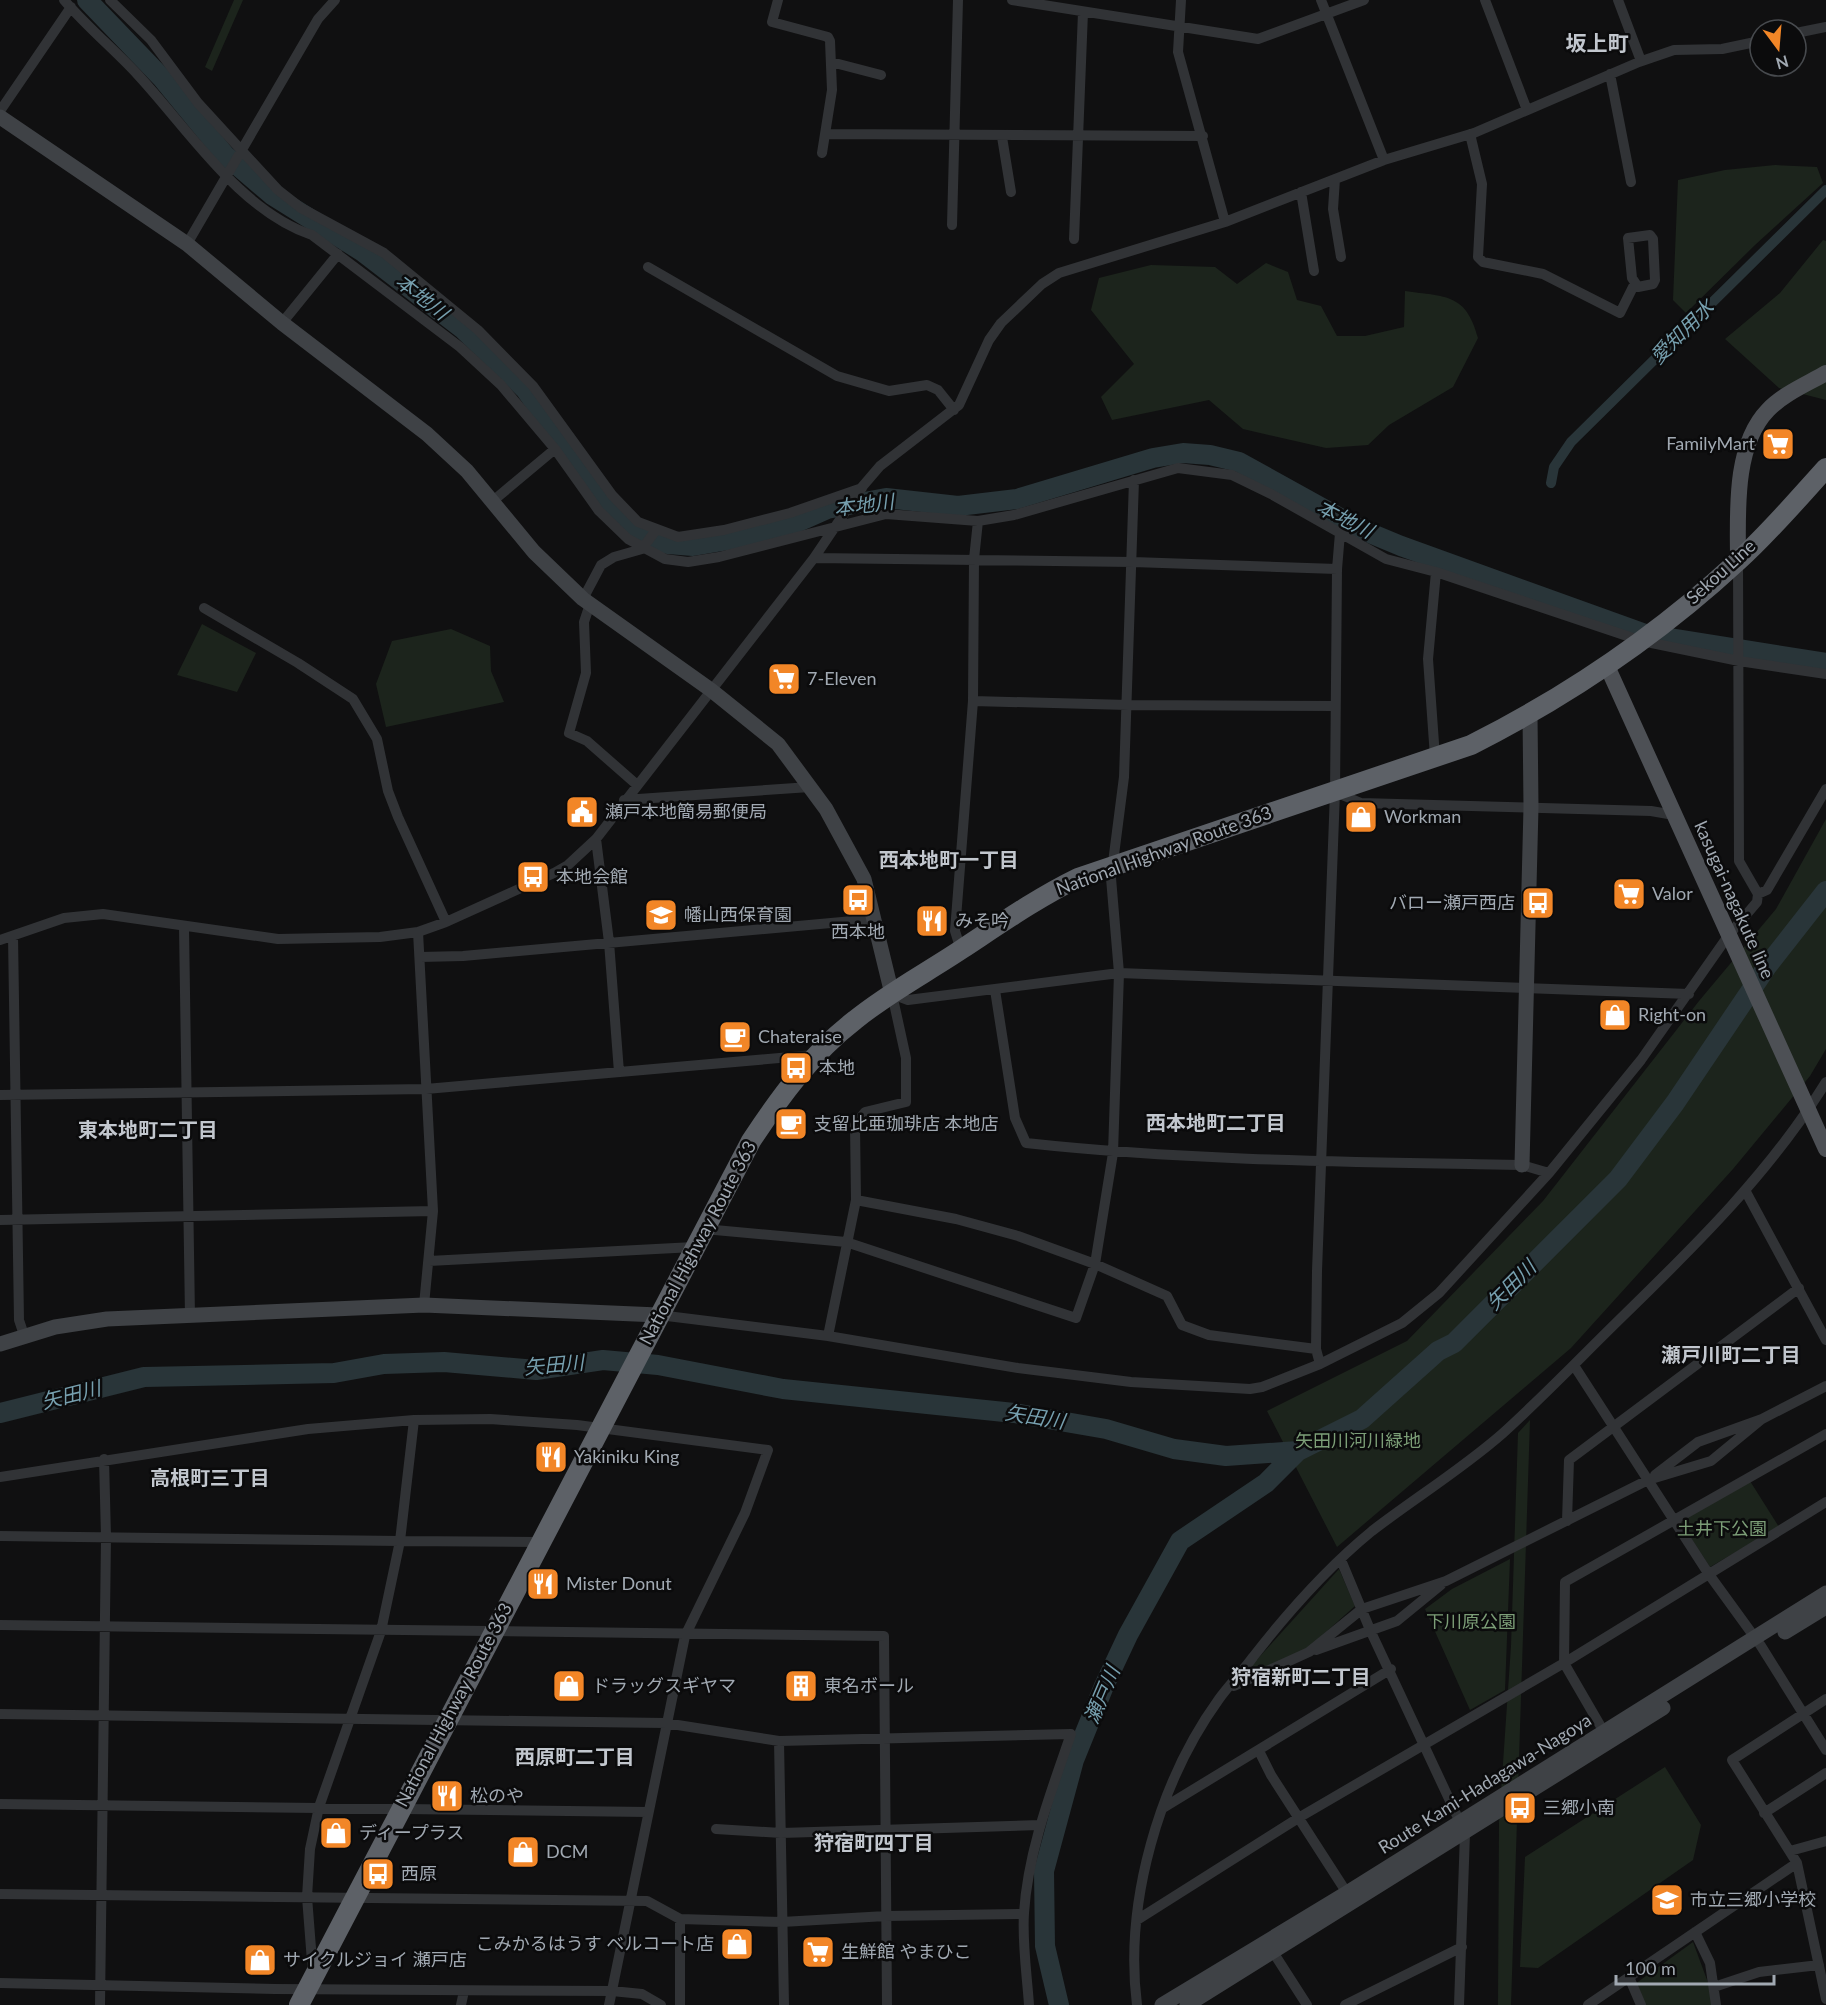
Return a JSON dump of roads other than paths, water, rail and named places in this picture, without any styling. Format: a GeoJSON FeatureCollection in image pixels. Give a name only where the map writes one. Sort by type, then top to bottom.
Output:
{"type":"FeatureCollection","features":[{"type":"Feature","properties":{"kind":"highway","name":"Sekou Line"},"geometry":{"type":"LineString","coordinates":[[1607,666],[1644,639],[1738,561],[1826,468]]}},
{"type":"Feature","properties":{"kind":"highway","name":"National Highway Route 363"},"geometry":{"type":"LineString","coordinates":[[307,1994],[538,1542],[751,1141],[776,1103],[816,1055],[855,1020],[1042,895],[1078,878],[1471,745],[1530,715],[1607,666]]}},
{"type":"Feature","properties":{"kind":"main road"},"geometry":{"type":"LineString","coordinates":[[1738,561],[1738,494],[1743,466],[1758,423],[1768,409],[1826,373]]}},
{"type":"Feature","properties":{"kind":"main road","name":"kasugai-nagakute line"},"geometry":{"type":"LineString","coordinates":[[1607,666],[1826,1149]]}},
{"type":"Feature","properties":{"kind":"street"},"geometry":{"type":"LineString","coordinates":[[110,0],[151,40],[198,103],[242,148],[278,190],[301,208],[384,253],[478,330],[533,386],[612,495],[639,522],[678,537],[724,530],[790,513],[862,488]]}},
{"type":"Feature","properties":{"kind":"street"},"geometry":{"type":"LineString","coordinates":[[187,244],[318,19],[335,0]]}},
{"type":"Feature","properties":{"kind":"street"},"geometry":{"type":"LineString","coordinates":[[778,0],[772,22],[828,37],[832,90],[822,153]]}},
{"type":"Feature","properties":{"kind":"street"},"geometry":{"type":"LineString","coordinates":[[952,225],[958,0]]}},
{"type":"Feature","properties":{"kind":"street"},"geometry":{"type":"LineString","coordinates":[[1012,0],[1258,39],[1364,0]]}},
{"type":"Feature","properties":{"kind":"street"},"geometry":{"type":"LineString","coordinates":[[1180,0],[1178,52],[1225,222]]}},
{"type":"Feature","properties":{"kind":"street"},"geometry":{"type":"LineString","coordinates":[[1321,0],[1384,160]]}},
{"type":"Feature","properties":{"kind":"street"},"geometry":{"type":"LineString","coordinates":[[1485,0],[1527,110]]}},
{"type":"Feature","properties":{"kind":"street"},"geometry":{"type":"LineString","coordinates":[[1618,0],[1641,61]]}},
{"type":"Feature","properties":{"kind":"street"},"geometry":{"type":"LineString","coordinates":[[0,111],[68,4],[138,74],[245,194],[288,227],[312,236],[338,254],[460,347],[501,385],[555,448],[599,510],[628,539],[665,560],[688,562],[886,514],[978,521],[1014,515],[1178,468],[1202,469],[1232,475],[1386,559],[1436,572],[1644,639],[1739,661],[1826,674]]}},
{"type":"Feature","properties":{"kind":"street"},"geometry":{"type":"LineString","coordinates":[[1074,239],[1083,12]]}},
{"type":"Feature","properties":{"kind":"street"},"geometry":{"type":"LineString","coordinates":[[1808,31],[1826,27]]}},
{"type":"Feature","properties":{"kind":"street"},"geometry":{"type":"LineString","coordinates":[[0,940],[64,918],[85,914],[103,914],[278,939],[380,937],[418,932],[446,922],[554,873],[568,865],[596,839],[636,784],[814,558],[862,488],[880,466],[959,405],[989,340],[1014,309],[1042,284],[1059,273],[1225,222],[1384,160],[1470,134],[1641,61],[1674,50],[1722,49],[1748,44]]}},
{"type":"Feature","properties":{"kind":"street"},"geometry":{"type":"LineString","coordinates":[[831,62],[881,75]]}},
{"type":"Feature","properties":{"kind":"street"},"geometry":{"type":"LineString","coordinates":[[1610,74],[1631,182]]}},
{"type":"Feature","properties":{"kind":"street"},"geometry":{"type":"LineString","coordinates":[[0,117],[187,244],[282,323],[428,434],[459,462],[494,500],[534,552],[587,601],[711,690],[778,744],[810,787],[847,844],[864,879],[906,1058],[906,1102],[865,1112],[855,1125],[856,1200],[828,1336]]}},
{"type":"Feature","properties":{"kind":"street"},"geometry":{"type":"LineString","coordinates":[[825,134],[1002,137],[1203,136]]}},
{"type":"Feature","properties":{"kind":"street"},"geometry":{"type":"LineString","coordinates":[[1470,134],[1482,184],[1478,257],[1483,262],[1543,274],[1620,313],[1635,283]]}},
{"type":"Feature","properties":{"kind":"street"},"geometry":{"type":"LineString","coordinates":[[1002,137],[1011,192]]}},
{"type":"Feature","properties":{"kind":"street"},"geometry":{"type":"LineString","coordinates":[[1335,179],[1333,209],[1341,257]]}},
{"type":"Feature","properties":{"kind":"street"},"geometry":{"type":"LineString","coordinates":[[1301,192],[1314,272]]}},
{"type":"Feature","properties":{"kind":"street"},"geometry":{"type":"LineString","coordinates":[[1650,235],[1653,239],[1655,280],[1653,284],[1638,286],[1635,283],[1632,278],[1628,238],[1650,235]]}},
{"type":"Feature","properties":{"kind":"street"},"geometry":{"type":"LineString","coordinates":[[282,323],[338,254]]}},
{"type":"Feature","properties":{"kind":"street"},"geometry":{"type":"LineString","coordinates":[[648,267],[837,376],[889,391],[903,391],[927,384],[938,390],[954,410]]}},
{"type":"Feature","properties":{"kind":"street"},"geometry":{"type":"LineString","coordinates":[[494,500],[555,448]]}},
{"type":"Feature","properties":{"kind":"street"},"geometry":{"type":"LineString","coordinates":[[705,1226],[715,1230],[846,1242],[1076,1318],[1095,1264],[1113,1153],[1119,973],[1112,867],[1124,777],[1134,480]]}},
{"type":"Feature","properties":{"kind":"street"},"geometry":{"type":"LineString","coordinates":[[961,950],[955,931],[974,700],[975,560],[978,521]]}},
{"type":"Feature","properties":{"kind":"street"},"geometry":{"type":"LineString","coordinates":[[636,784],[587,741],[568,733],[586,673],[584,622],[587,601],[601,565],[614,557],[642,549],[656,530]]}},
{"type":"Feature","properties":{"kind":"street"},"geometry":{"type":"LineString","coordinates":[[1320,1364],[1316,1349],[1335,792],[1336,569],[1340,532]]}},
{"type":"Feature","properties":{"kind":"street"},"geometry":{"type":"LineString","coordinates":[[814,558],[1132,562],[1336,569]]}},
{"type":"Feature","properties":{"kind":"street"},"geometry":{"type":"LineString","coordinates":[[0,1344],[24,1335],[107,1319],[424,1305],[657,1318],[828,1336],[1018,1368],[1131,1382],[1250,1389],[1262,1387],[1320,1364],[1402,1323],[1430,1300],[1549,1173],[1641,1060],[1757,902],[1758,894],[1739,861],[1738,561]]}},
{"type":"Feature","properties":{"kind":"street"},"geometry":{"type":"LineString","coordinates":[[1435,758],[1428,659],[1436,572]]}},
{"type":"Feature","properties":{"kind":"street"},"geometry":{"type":"LineString","coordinates":[[204,608],[298,663],[353,699],[377,739],[388,791],[446,922]]}},
{"type":"Feature","properties":{"kind":"street"},"geometry":{"type":"LineString","coordinates":[[974,700],[1128,705],[1335,706]]}},
{"type":"Feature","properties":{"kind":"street"},"geometry":{"type":"LineString","coordinates":[[1522,1165],[1531,807],[1530,715]]}},
{"type":"Feature","properties":{"kind":"street"},"geometry":{"type":"LineString","coordinates":[[624,800],[810,787]]}},
{"type":"Feature","properties":{"kind":"street"},"geometry":{"type":"LineString","coordinates":[[1758,894],[1767,890],[1826,789]]}},
{"type":"Feature","properties":{"kind":"street"},"geometry":{"type":"LineString","coordinates":[[1335,792],[1361,803],[1651,811],[1674,815]]}},
{"type":"Feature","properties":{"kind":"street"},"geometry":{"type":"LineString","coordinates":[[596,839],[609,942],[619,1072]]}},
{"type":"Feature","properties":{"kind":"street"},"geometry":{"type":"LineString","coordinates":[[420,957],[875,919]]}},
{"type":"Feature","properties":{"kind":"street"},"geometry":{"type":"LineString","coordinates":[[184,927],[190,1317]]}},
{"type":"Feature","properties":{"kind":"street"},"geometry":{"type":"LineString","coordinates":[[418,932],[433,1211],[424,1305]]}},
{"type":"Feature","properties":{"kind":"street"},"geometry":{"type":"LineString","coordinates":[[13,936],[20,1320],[24,1335]]}},
{"type":"Feature","properties":{"kind":"street"},"geometry":{"type":"LineString","coordinates":[[892,994],[908,1000],[1119,973],[1329,983],[1689,994]]}},
{"type":"Feature","properties":{"kind":"street"},"geometry":{"type":"LineString","coordinates":[[995,990],[1015,1118],[1026,1143],[1113,1153],[1321,1161],[1522,1165],[1549,1173]]}},
{"type":"Feature","properties":{"kind":"street"},"geometry":{"type":"LineString","coordinates":[[0,1095],[426,1089],[816,1055]]}},
{"type":"Feature","properties":{"kind":"street"},"geometry":{"type":"LineString","coordinates":[[1137,2005],[1132,1967],[1137,1920],[1151,1840],[1188,1750],[1220,1696],[1231,1687],[1280,1622],[1371,1532],[1499,1437],[1575,1367],[1746,1192],[1826,1082]]}},
{"type":"Feature","properties":{"kind":"street"},"geometry":{"type":"LineString","coordinates":[[1746,1192],[1826,1340]]}},
{"type":"Feature","properties":{"kind":"street"},"geometry":{"type":"LineString","coordinates":[[856,1200],[956,1220],[1018,1236],[1095,1264],[1167,1296],[1182,1325],[1209,1335],[1316,1349]]}},
{"type":"Feature","properties":{"kind":"street"},"geometry":{"type":"LineString","coordinates":[[0,1220],[433,1211]]}},
{"type":"Feature","properties":{"kind":"street"},"geometry":{"type":"LineString","coordinates":[[429,1261],[694,1247]]}},
{"type":"Feature","properties":{"kind":"street"},"geometry":{"type":"LineString","coordinates":[[1567,1521],[1569,1460],[1799,1288]]}},
{"type":"Feature","properties":{"kind":"street"},"geometry":{"type":"LineString","coordinates":[[1575,1367],[1708,1574],[1758,1643],[1826,1750]]}},
{"type":"Feature","properties":{"kind":"street"},"geometry":{"type":"LineString","coordinates":[[1648,1480],[1698,1442],[1762,1419],[1826,1386]]}},
{"type":"Feature","properties":{"kind":"street"},"geometry":{"type":"LineString","coordinates":[[0,1477],[308,1429],[414,1420],[490,1419],[601,1427],[768,1450],[745,1513],[685,1635],[628,1901],[609,2005]]}},
{"type":"Feature","properties":{"kind":"street"},"geometry":{"type":"LineString","coordinates":[[1309,1652],[1362,1609],[1446,1581],[1648,1480],[1711,1461],[1762,1419]]}},
{"type":"Feature","properties":{"kind":"street"},"geometry":{"type":"LineString","coordinates":[[307,1994],[307,1898],[310,1849],[319,1807],[381,1631],[400,1541],[414,1420]]}},
{"type":"Feature","properties":{"kind":"street"},"geometry":{"type":"LineString","coordinates":[[1604,1732],[1564,1663],[1565,1582],[1826,1434]]}},
{"type":"Feature","properties":{"kind":"street"},"geometry":{"type":"LineString","coordinates":[[100,2005],[106,1537],[104,1459]]}},
{"type":"Feature","properties":{"kind":"street"},"geometry":{"type":"LineString","coordinates":[[1137,1920],[1300,1817],[1564,1663],[1826,1502]]}},
{"type":"Feature","properties":{"kind":"street"},"geometry":{"type":"LineString","coordinates":[[0,1536],[538,1542]]}},
{"type":"Feature","properties":{"kind":"street"},"geometry":{"type":"LineString","coordinates":[[1341,1560],[1371,1632],[1391,1670],[1463,1828],[1459,2005]]}},
{"type":"Feature","properties":{"kind":"street"},"geometry":{"type":"LineString","coordinates":[[1231,1687],[1309,1652],[1397,1621],[1446,1581]]}},
{"type":"Feature","properties":{"kind":"street","name":"Route Kami-Hadagawa-Nagoya"},"geometry":{"type":"LineString","coordinates":[[1187,2005],[1758,1643],[1826,1593]]}},
{"type":"Feature","properties":{"kind":"street","name":"Route Kami-Hadagawa-Nagoya"},"geometry":{"type":"LineString","coordinates":[[1162,2005],[1347,1893],[1463,1828],[1604,1732],[1758,1643],[1826,1607]]}},
{"type":"Feature","properties":{"kind":"street"},"geometry":{"type":"LineString","coordinates":[[0,1625],[884,1636],[883,1740],[887,2005]]}},
{"type":"Feature","properties":{"kind":"street"},"geometry":{"type":"LineString","coordinates":[[1163,1808],[1391,1670]]}},
{"type":"Feature","properties":{"kind":"street"},"geometry":{"type":"LineString","coordinates":[[1826,1699],[1732,1760],[1797,1863],[1826,1999]]}},
{"type":"Feature","properties":{"kind":"street"},"geometry":{"type":"LineString","coordinates":[[0,1714],[665,1723],[779,1741],[1071,1734],[1040,1825],[1024,1914],[1029,2005]]}},
{"type":"Feature","properties":{"kind":"street"},"geometry":{"type":"LineString","coordinates":[[779,1741],[784,2005]]}},
{"type":"Feature","properties":{"kind":"street"},"geometry":{"type":"LineString","coordinates":[[1259,1751],[1271,1775],[1347,1893]]}},
{"type":"Feature","properties":{"kind":"street"},"geometry":{"type":"LineString","coordinates":[[1764,1814],[1826,1773]]}},
{"type":"Feature","properties":{"kind":"street"},"geometry":{"type":"LineString","coordinates":[[0,1804],[648,1812]]}},
{"type":"Feature","properties":{"kind":"street"},"geometry":{"type":"LineString","coordinates":[[716,1829],[781,1833],[1040,1825]]}},
{"type":"Feature","properties":{"kind":"street"},"geometry":{"type":"LineString","coordinates":[[1790,1851],[1826,1841]]}},
{"type":"Feature","properties":{"kind":"street"},"geometry":{"type":"LineString","coordinates":[[1588,2005],[1797,1863]]}},
{"type":"Feature","properties":{"kind":"street"},"geometry":{"type":"LineString","coordinates":[[0,1894],[647,1901],[680,1919],[782,1922],[886,1916],[1024,1914]]}},
{"type":"Feature","properties":{"kind":"street"},"geometry":{"type":"LineString","coordinates":[[680,1919],[680,2005]]}},
{"type":"Feature","properties":{"kind":"street"},"geometry":{"type":"LineString","coordinates":[[1695,1932],[1710,1963],[1716,2005]]}},
{"type":"Feature","properties":{"kind":"street"},"geometry":{"type":"LineString","coordinates":[[1345,2005],[1462,1947]]}},
{"type":"Feature","properties":{"kind":"street"},"geometry":{"type":"LineString","coordinates":[[1273,1952],[1307,2005]]}},
{"type":"Feature","properties":{"kind":"street"},"geometry":{"type":"LineString","coordinates":[[1714,1987],[1759,1972],[1819,1965]]}},
{"type":"Feature","properties":{"kind":"street"},"geometry":{"type":"LineString","coordinates":[[1629,1977],[1641,2005]]}},
{"type":"Feature","properties":{"kind":"street"},"geometry":{"type":"LineString","coordinates":[[0,1983],[101,1984],[307,1994],[612,1990],[642,1994],[661,2005]]}},
{"type":"Feature","properties":{"kind":"street"},"geometry":{"type":"LineString","coordinates":[[460,2005],[464,1991]]}},
{"type":"Feature","properties":{"kind":"waterway","name":"本地川"},"geometry":{"type":"LineString","coordinates":[[87,0],[161,77],[225,155],[272,195],[363,252],[463,329],[525,389],[599,494],[641,538],[668,544],[693,546],[740,538],[791,525],[827,509],[886,498],[958,506],[1017,499],[1153,458],[1183,453],[1210,455],[1239,462],[1360,529],[1401,546],[1645,634],[1826,663]]}},
{"type":"Feature","properties":{"kind":"waterway","name":"愛知用水"},"geometry":{"type":"LineString","coordinates":[[1551,483],[1554,467],[1571,442],[1826,190]]}},
{"type":"Feature","properties":{"kind":"waterway","name":"矢田川"},"geometry":{"type":"LineString","coordinates":[[0,1413],[144,1377],[334,1373],[384,1364],[444,1362],[536,1370],[603,1360],[658,1365],[783,1389],[1014,1413],[1106,1429],[1174,1449],[1226,1456],[1298,1451],[1362,1419],[1438,1351],[1454,1343],[1618,1179],[1675,1103],[1768,965],[1826,891]]}},
{"type":"Feature","properties":{"kind":"waterway","name":"瀬戸川"},"geometry":{"type":"LineString","coordinates":[[1059,2005],[1045,1946],[1044,1871],[1074,1760],[1104,1686],[1128,1635],[1180,1541],[1266,1483],[1298,1451]]}},
{"type":"Feature","properties":{"kind":"place","name":"FamilyMart"},"geometry":{"type":"Point","coordinates":[1778,444]}},
{"type":"Feature","properties":{"kind":"place","name":"7-Eleven"},"geometry":{"type":"Point","coordinates":[784,679]}},
{"type":"Feature","properties":{"kind":"place","name":"瀬戸本地簡易郵便局"},"geometry":{"type":"Point","coordinates":[582,812]}},
{"type":"Feature","properties":{"kind":"place","name":"Workman"},"geometry":{"type":"Point","coordinates":[1361,817]}},
{"type":"Feature","properties":{"kind":"place","name":"本地会館"},"geometry":{"type":"Point","coordinates":[533,877]}},
{"type":"Feature","properties":{"kind":"place","name":"Valor"},"geometry":{"type":"Point","coordinates":[1629,894]}},
{"type":"Feature","properties":{"kind":"place","name":"西本地"},"geometry":{"type":"Point","coordinates":[858,900]}},
{"type":"Feature","properties":{"kind":"place","name":"バロー瀬戸西店"},"geometry":{"type":"Point","coordinates":[1538,903]}},
{"type":"Feature","properties":{"kind":"place","name":"幡山西保育園"},"geometry":{"type":"Point","coordinates":[661,915]}},
{"type":"Feature","properties":{"kind":"place","name":"みそ吟"},"geometry":{"type":"Point","coordinates":[932,921]}},
{"type":"Feature","properties":{"kind":"place","name":"Right-on"},"geometry":{"type":"Point","coordinates":[1615,1015]}},
{"type":"Feature","properties":{"kind":"place","name":"Chateraise"},"geometry":{"type":"Point","coordinates":[735,1037]}},
{"type":"Feature","properties":{"kind":"place","name":"本地"},"geometry":{"type":"Point","coordinates":[796,1068]}},
{"type":"Feature","properties":{"kind":"place","name":"支留比亜珈琲店 本地店"},"geometry":{"type":"Point","coordinates":[791,1124]}},
{"type":"Feature","properties":{"kind":"place","name":"Yakiniku King"},"geometry":{"type":"Point","coordinates":[551,1457]}},
{"type":"Feature","properties":{"kind":"place","name":"Mister Donut"},"geometry":{"type":"Point","coordinates":[543,1584]}},
{"type":"Feature","properties":{"kind":"place","name":"ドラッグスギヤマ"},"geometry":{"type":"Point","coordinates":[569,1686]}},
{"type":"Feature","properties":{"kind":"place","name":"東名ボール"},"geometry":{"type":"Point","coordinates":[801,1686]}},
{"type":"Feature","properties":{"kind":"place","name":"松のや"},"geometry":{"type":"Point","coordinates":[447,1796]}},
{"type":"Feature","properties":{"kind":"place","name":"三郷小南"},"geometry":{"type":"Point","coordinates":[1520,1808]}},
{"type":"Feature","properties":{"kind":"place","name":"ディープラス"},"geometry":{"type":"Point","coordinates":[336,1833]}},
{"type":"Feature","properties":{"kind":"place","name":"DCM"},"geometry":{"type":"Point","coordinates":[523,1852]}},
{"type":"Feature","properties":{"kind":"place","name":"西原"},"geometry":{"type":"Point","coordinates":[378,1874]}},
{"type":"Feature","properties":{"kind":"place","name":"市立三郷小学校"},"geometry":{"type":"Point","coordinates":[1667,1900]}},
{"type":"Feature","properties":{"kind":"place","name":"こみかるはうす ベルコート店"},"geometry":{"type":"Point","coordinates":[737,1944]}},
{"type":"Feature","properties":{"kind":"place","name":"生鮮館 やまひこ"},"geometry":{"type":"Point","coordinates":[818,1952]}},
{"type":"Feature","properties":{"kind":"place","name":"サイクルジョイ 瀬戸店"},"geometry":{"type":"Point","coordinates":[260,1960]}},
{"type":"Feature","properties":{"kind":"district","name":"坂上町"},"geometry":{"type":"Point","coordinates":[1597,44]}},
{"type":"Feature","properties":{"kind":"district","name":"西本地町一丁目"},"geometry":{"type":"Point","coordinates":[949,860]}},
{"type":"Feature","properties":{"kind":"district","name":"西本地町二丁目"},"geometry":{"type":"Point","coordinates":[1216,1123]}},
{"type":"Feature","properties":{"kind":"district","name":"東本地町二丁目"},"geometry":{"type":"Point","coordinates":[148,1130]}},
{"type":"Feature","properties":{"kind":"district","name":"瀬戸川町二丁目"},"geometry":{"type":"Point","coordinates":[1731,1355]}},
{"type":"Feature","properties":{"kind":"district","name":"高根町三丁目"},"geometry":{"type":"Point","coordinates":[210,1478]}},
{"type":"Feature","properties":{"kind":"district","name":"狩宿新町二丁目"},"geometry":{"type":"Point","coordinates":[1301,1677]}},
{"type":"Feature","properties":{"kind":"district","name":"西原町二丁目"},"geometry":{"type":"Point","coordinates":[575,1757]}},
{"type":"Feature","properties":{"kind":"district","name":"狩宿町四丁目"},"geometry":{"type":"Point","coordinates":[874,1843]}},
{"type":"Feature","properties":{"kind":"park label","name":"矢田川河川緑地"},"geometry":{"type":"Point","coordinates":[1358,1441]}},
{"type":"Feature","properties":{"kind":"park label","name":"土井下公園"},"geometry":{"type":"Point","coordinates":[1722,1529]}},
{"type":"Feature","properties":{"kind":"park label","name":"下川原公園"},"geometry":{"type":"Point","coordinates":[1471,1622]}}]}
